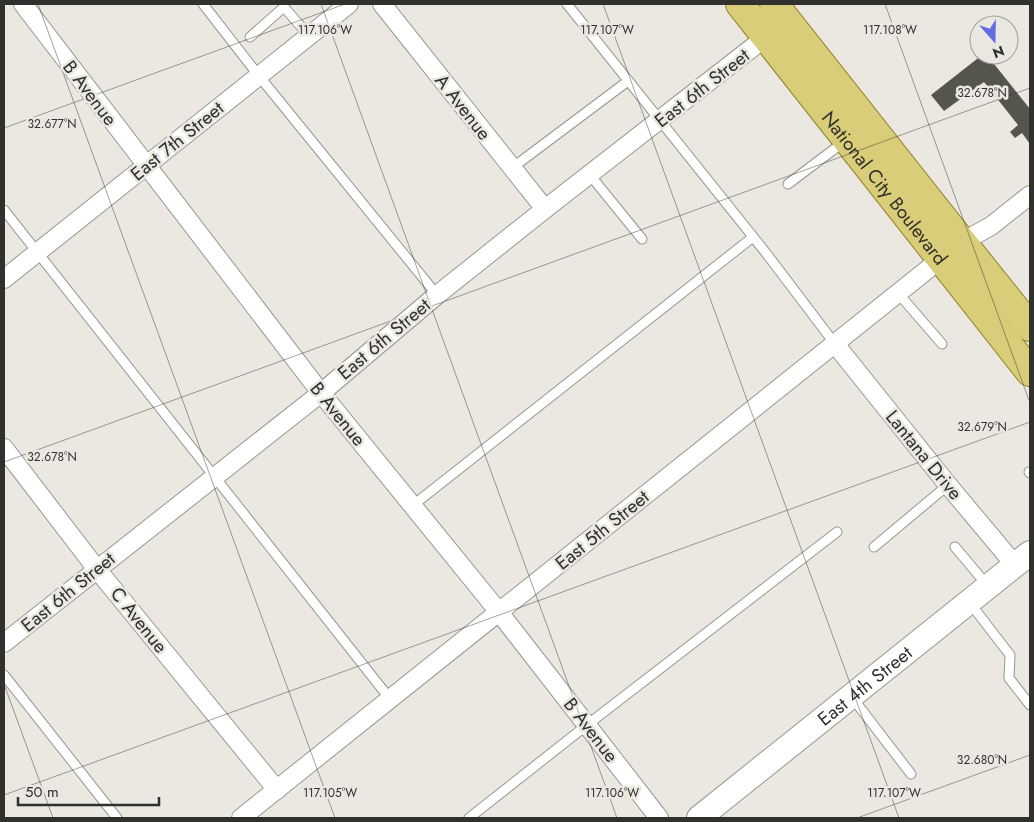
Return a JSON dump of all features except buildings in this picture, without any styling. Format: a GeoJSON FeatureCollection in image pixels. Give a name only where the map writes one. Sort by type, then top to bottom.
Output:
{"type":"FeatureCollection","features":[{"type":"Feature","properties":{"kind":"main road","name":"National City Boulevard"},"geometry":{"type":"LineString","coordinates":[[740,4],[1030,372]]}},
{"type":"Feature","properties":{"kind":"main road","name":"National City Boulevard"},"geometry":{"type":"LineString","coordinates":[[774,4],[1030,326]]}},
{"type":"Feature","properties":{"kind":"street","name":"B Avenue"},"geometry":{"type":"LineString","coordinates":[[23,4],[321,393],[499,612],[659,818]]}},
{"type":"Feature","properties":{"kind":"street","name":"East 7th Street"},"geometry":{"type":"LineString","coordinates":[[4,279],[349,4]]}},
{"type":"Feature","properties":{"kind":"street","name":"A Avenue"},"geometry":{"type":"LineString","coordinates":[[382,4],[545,209]]}},
{"type":"Feature","properties":{"kind":"street","name":"East 6th Street"},"geometry":{"type":"LineString","coordinates":[[4,643],[96,568],[321,393],[437,295],[545,209],[766,37]]}},
{"type":"Feature","properties":{"kind":"street","name":"East 5th Street"},"geometry":{"type":"LineString","coordinates":[[242,818],[962,242],[991,226],[1030,195]]}},
{"type":"Feature","properties":{"kind":"street","name":"Lantana Drive"},"geometry":{"type":"LineString","coordinates":[[835,344],[948,485],[1023,559]]}},
{"type":"Feature","properties":{"kind":"street","name":"C Avenue"},"geometry":{"type":"LineString","coordinates":[[4,448],[96,568],[277,790]]}},
{"type":"Feature","properties":{"kind":"street","name":"East 4th Street"},"geometry":{"type":"LineString","coordinates":[[699,818],[969,600],[1023,559]]}},
{"type":"Feature","properties":{"kind":"lane"},"geometry":{"type":"LineString","coordinates":[[203,4],[437,295]]}},
{"type":"Feature","properties":{"kind":"lane"},"geometry":{"type":"LineString","coordinates":[[567,4],[753,237],[835,344]]}},
{"type":"Feature","properties":{"kind":"lane"},"geometry":{"type":"LineString","coordinates":[[250,37],[284,7],[309,36]]}},
{"type":"Feature","properties":{"kind":"lane"},"geometry":{"type":"LineString","coordinates":[[512,168],[628,81]]}},
{"type":"Feature","properties":{"kind":"lane"},"geometry":{"type":"LineString","coordinates":[[788,184],[847,139]]}},
{"type":"Feature","properties":{"kind":"lane"},"geometry":{"type":"LineString","coordinates":[[590,175],[642,239]]}},
{"type":"Feature","properties":{"kind":"lane"},"geometry":{"type":"LineString","coordinates":[[4,210],[390,700]]}},
{"type":"Feature","properties":{"kind":"lane"},"geometry":{"type":"LineString","coordinates":[[412,506],[753,237]]}},
{"type":"Feature","properties":{"kind":"lane"},"geometry":{"type":"LineString","coordinates":[[898,293],[942,344]]}},
{"type":"Feature","properties":{"kind":"lane"},"geometry":{"type":"LineString","coordinates":[[874,547],[948,485]]}},
{"type":"Feature","properties":{"kind":"lane"},"geometry":{"type":"LineString","coordinates":[[469,818],[587,724],[837,532]]}},
{"type":"Feature","properties":{"kind":"lane"},"geometry":{"type":"LineString","coordinates":[[955,547],[987,586]]}},
{"type":"Feature","properties":{"kind":"lane"},"geometry":{"type":"LineString","coordinates":[[969,600],[1010,655],[1009,678],[1030,705]]}},
{"type":"Feature","properties":{"kind":"lane"},"geometry":{"type":"LineString","coordinates":[[4,675],[117,818]]}},
{"type":"Feature","properties":{"kind":"lane"},"geometry":{"type":"LineString","coordinates":[[850,696],[911,774]]}}]}
